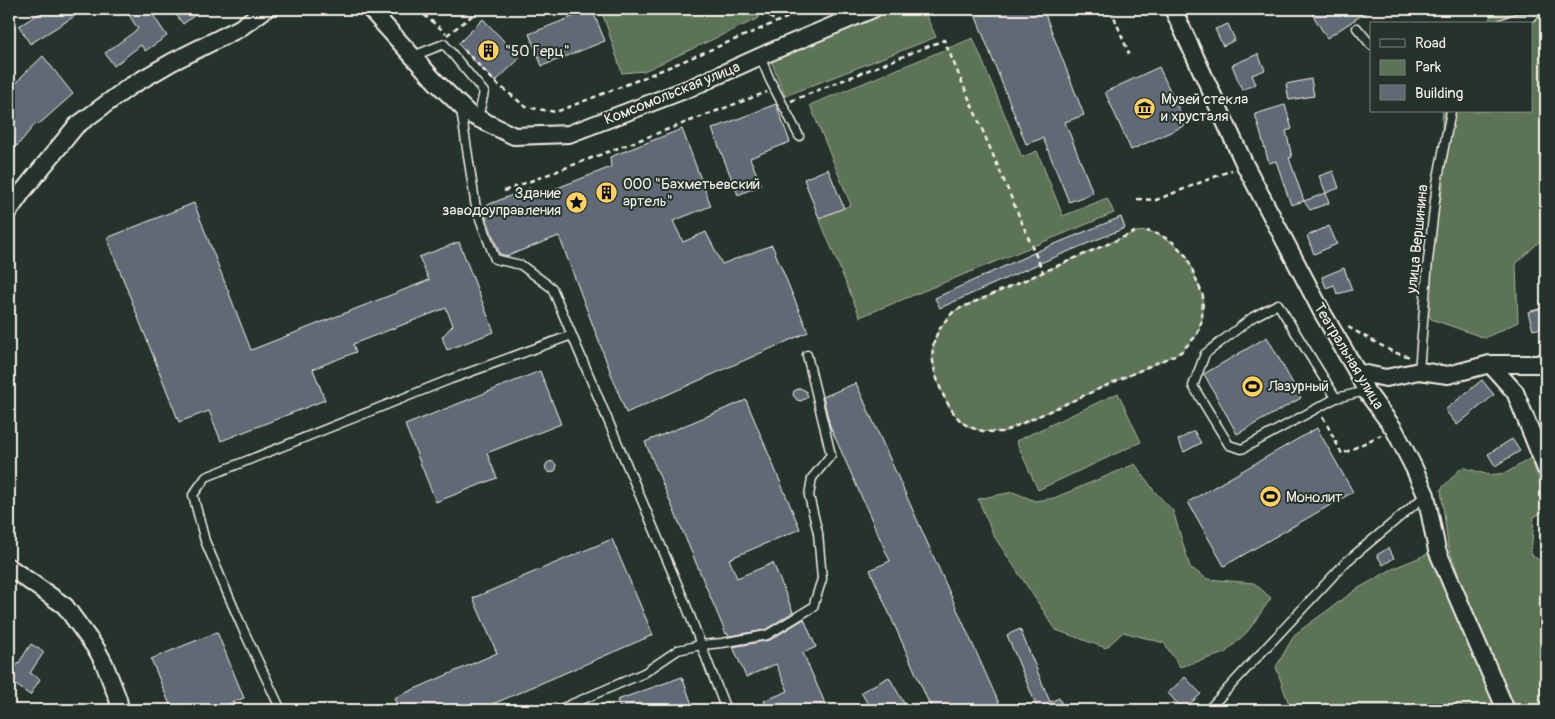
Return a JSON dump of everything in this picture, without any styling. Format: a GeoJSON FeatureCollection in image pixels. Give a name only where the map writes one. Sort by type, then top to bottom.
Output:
{"type":"FeatureCollection","features":[{"type":"Feature","properties":{"kind":"street"},"geometry":{"type":"LineString","coordinates":[[9,211],[76,126],[129,87],[172,62],[240,28],[266,9]]}},
{"type":"Feature","properties":{"kind":"street","name":"Комсомольская улица"},"geometry":{"type":"LineString","coordinates":[[370,9],[435,81],[469,112],[514,136],[569,134],[690,88],[760,56],[873,9]]}},
{"type":"Feature","properties":{"kind":"street","name":"Театральная улица"},"geometry":{"type":"LineString","coordinates":[[1173,9],[1245,165],[1322,312],[1366,391],[1394,429],[1426,495],[1437,550],[1506,710]]}},
{"type":"Feature","properties":{"kind":"street"},"geometry":{"type":"LineString","coordinates":[[1357,372],[1386,378],[1419,366],[1448,375],[1490,364],[1540,364],[1546,360]]}},
{"type":"Feature","properties":{"kind":"street"},"geometry":{"type":"LineString","coordinates":[[1490,364],[1515,392],[1546,469]]}},
{"type":"Feature","properties":{"kind":"street"},"geometry":{"type":"LineString","coordinates":[[9,567],[65,606],[97,650],[104,663],[118,699],[120,710]]}},
{"type":"Feature","properties":{"kind":"lane"},"geometry":{"type":"LineString","coordinates":[[1506,22],[1516,18],[1530,18],[1536,13],[1536,9]]}},
{"type":"Feature","properties":{"kind":"lane"},"geometry":{"type":"LineString","coordinates":[[1357,28],[1370,44]]}},
{"type":"Feature","properties":{"kind":"lane"},"geometry":{"type":"LineString","coordinates":[[413,56],[444,44],[484,92],[469,112],[476,208],[495,259],[521,265],[552,288],[684,600],[726,710]]}},
{"type":"Feature","properties":{"kind":"lane"},"geometry":{"type":"LineString","coordinates":[[760,56],[799,136]]}},
{"type":"Feature","properties":{"kind":"lane","name":"улица Вершинина"},"geometry":{"type":"LineString","coordinates":[[1419,366],[1437,183],[1451,112]]}},
{"type":"Feature","properties":{"kind":"lane"},"geometry":{"type":"LineString","coordinates":[[1336,398],[1278,304],[1253,317],[1205,354],[1193,386],[1228,445],[1242,449],[1336,398],[1366,391]]}},
{"type":"Feature","properties":{"kind":"lane"},"geometry":{"type":"LineString","coordinates":[[281,710],[242,627],[205,541],[193,495],[206,478],[451,379],[572,335]]}},
{"type":"Feature","properties":{"kind":"lane"},"geometry":{"type":"LineString","coordinates":[[558,710],[644,673],[678,650],[768,635],[813,607],[822,579],[818,533],[809,496],[812,478],[831,455],[807,355]]}},
{"type":"Feature","properties":{"kind":"lane"},"geometry":{"type":"LineString","coordinates":[[1208,710],[1346,562],[1426,495]]}},
{"type":"Feature","properties":{"kind":"path"},"geometry":{"type":"LineString","coordinates":[[417,9],[453,39]]}},
{"type":"Feature","properties":{"kind":"path"},"geometry":{"type":"LineString","coordinates":[[448,35],[481,9]]}},
{"type":"Feature","properties":{"kind":"path"},"geometry":{"type":"LineString","coordinates":[[764,9],[775,22]]}},
{"type":"Feature","properties":{"kind":"path"},"geometry":{"type":"LineString","coordinates":[[458,44],[495,82],[526,107],[556,112],[808,9]]}},
{"type":"Feature","properties":{"kind":"path"},"geometry":{"type":"LineString","coordinates":[[1111,9],[1130,54]]}},
{"type":"Feature","properties":{"kind":"path"},"geometry":{"type":"LineString","coordinates":[[783,104],[944,40],[1042,272]]}},
{"type":"Feature","properties":{"kind":"path"},"geometry":{"type":"LineString","coordinates":[[504,192],[775,89]]}},
{"type":"Feature","properties":{"kind":"path"},"geometry":{"type":"LineString","coordinates":[[1137,199],[1156,200],[1245,165]]}},
{"type":"Feature","properties":{"kind":"path"},"geometry":{"type":"LineString","coordinates":[[1135,232],[954,311],[939,327],[933,349],[936,377],[953,413],[966,425],[983,432],[1002,432],[1182,352],[1196,335],[1202,320],[1203,296],[1187,257],[1174,243],[1160,235],[1147,231]]}},
{"type":"Feature","properties":{"kind":"path"},"geometry":{"type":"LineString","coordinates":[[1346,326],[1419,366]]}},
{"type":"Feature","properties":{"kind":"path"},"geometry":{"type":"LineString","coordinates":[[1318,408],[1342,454],[1394,429]]}},
{"type":"Feature","properties":{"kind":"green space"},"geometry":{"type":"Polygon","coordinates":[[[601,9],[758,9],[759,18],[644,71],[622,73],[601,9]]]}},
{"type":"Feature","properties":{"kind":"green space"},"geometry":{"type":"Polygon","coordinates":[[[872,9],[923,9],[936,37],[785,96],[768,53],[872,9]]]}},
{"type":"Feature","properties":{"kind":"green space"},"geometry":{"type":"Polygon","coordinates":[[[1494,9],[1546,9],[1546,235],[1516,264],[1518,322],[1485,338],[1431,319],[1421,296],[1443,186],[1443,112],[1532,112],[1532,22],[1488,22],[1494,9]]]}},
{"type":"Feature","properties":{"kind":"green space"},"geometry":{"type":"Polygon","coordinates":[[[973,38],[1022,157],[1037,151],[1063,216],[1107,198],[1114,213],[860,317],[819,218],[851,205],[810,105],[973,38]]]}},
{"type":"Feature","properties":{"kind":"green space"},"geometry":{"type":"Polygon","coordinates":[[[1147,231],[1160,235],[1174,243],[1187,257],[1203,296],[1202,320],[1197,335],[1181,352],[1003,432],[989,432],[977,429],[961,421],[947,402],[942,391],[937,379],[933,356],[934,341],[938,332],[954,311],[1135,232],[1147,231]]]}},
{"type":"Feature","properties":{"kind":"green space"},"geometry":{"type":"Polygon","coordinates":[[[1118,393],[1141,442],[1038,490],[1016,441],[1118,393]]]}},
{"type":"Feature","properties":{"kind":"green space"},"geometry":{"type":"Polygon","coordinates":[[[1531,458],[1546,501],[1546,510],[1534,517],[1531,554],[1545,565],[1541,710],[1508,710],[1448,546],[1441,489],[1462,467],[1489,475],[1506,473],[1531,458]]]}},
{"type":"Feature","properties":{"kind":"green space"},"geometry":{"type":"Polygon","coordinates":[[[1135,464],[1155,492],[1173,511],[1190,567],[1207,579],[1254,583],[1271,598],[1248,631],[1225,653],[1180,667],[1164,643],[1123,632],[1106,648],[1056,630],[994,536],[978,499],[1013,492],[1035,501],[1054,498],[1135,464]]]}},
{"type":"Feature","properties":{"kind":"green space"},"geometry":{"type":"Polygon","coordinates":[[[1437,550],[1498,710],[1291,710],[1276,667],[1295,634],[1357,589],[1392,569],[1437,550]]]}},
{"type":"Feature","properties":{"kind":"building"},"geometry":{"type":"Polygon","coordinates":[[[47,9],[86,9],[30,44],[19,26],[47,9]]]}},
{"type":"Feature","properties":{"kind":"building"},"geometry":{"type":"Polygon","coordinates":[[[125,9],[149,9],[167,36],[145,51],[141,45],[114,66],[105,53],[138,29],[125,9]]]}},
{"type":"Feature","properties":{"kind":"building"},"geometry":{"type":"Polygon","coordinates":[[[172,9],[203,9],[183,24],[172,9]]]}},
{"type":"Feature","properties":{"kind":"building"},"geometry":{"type":"Polygon","coordinates":[[[592,9],[605,41],[542,66],[529,34],[592,9]]]}},
{"type":"Feature","properties":{"kind":"building"},"geometry":{"type":"Polygon","coordinates":[[[982,9],[1043,9],[1084,115],[1065,122],[1093,193],[1069,202],[1043,138],[1026,144],[974,12],[982,9]]]}},
{"type":"Feature","properties":{"kind":"building"},"geometry":{"type":"Polygon","coordinates":[[[1309,9],[1371,9],[1327,38],[1309,9]]]}},
{"type":"Feature","properties":{"kind":"building","name":"\"50 Герц\""},"geometry":{"type":"Polygon","coordinates":[[[483,19],[520,58],[495,82],[458,44],[483,19]]]}},
{"type":"Feature","properties":{"kind":"building"},"geometry":{"type":"Polygon","coordinates":[[[1228,24],[1235,40],[1223,46],[1215,29],[1228,24]]]}},
{"type":"Feature","properties":{"kind":"building"},"geometry":{"type":"Polygon","coordinates":[[[1258,54],[1265,70],[1252,75],[1256,84],[1242,90],[1232,65],[1258,54]]]}},
{"type":"Feature","properties":{"kind":"building"},"geometry":{"type":"Polygon","coordinates":[[[43,56],[73,94],[38,125],[36,123],[17,146],[9,138],[9,94],[21,77],[43,56]]]}},
{"type":"Feature","properties":{"kind":"building","name":"Музей стекла и хрусталя"},"geometry":{"type":"Polygon","coordinates":[[[1159,67],[1186,125],[1131,150],[1105,92],[1159,67]]]}},
{"type":"Feature","properties":{"kind":"building"},"geometry":{"type":"Polygon","coordinates":[[[1311,79],[1314,96],[1289,100],[1286,84],[1311,79]]]}},
{"type":"Feature","properties":{"kind":"building"},"geometry":{"type":"Polygon","coordinates":[[[776,104],[790,142],[750,158],[761,185],[738,195],[712,129],[776,104]]]}},
{"type":"Feature","properties":{"kind":"building"},"geometry":{"type":"Polygon","coordinates":[[[1285,105],[1292,129],[1286,131],[1292,157],[1289,158],[1304,201],[1291,205],[1276,161],[1269,163],[1255,114],[1285,105]]]}},
{"type":"Feature","properties":{"kind":"building"},"geometry":{"type":"Polygon","coordinates":[[[682,129],[711,206],[673,221],[683,242],[706,232],[722,264],[772,245],[808,332],[626,413],[559,236],[507,256],[500,254],[482,207],[530,188],[534,197],[611,167],[610,157],[682,129]]]}},
{"type":"Feature","properties":{"kind":"building"},"geometry":{"type":"Polygon","coordinates":[[[828,169],[844,208],[819,218],[804,179],[828,169]]]}},
{"type":"Feature","properties":{"kind":"building"},"geometry":{"type":"Polygon","coordinates":[[[1333,171],[1339,188],[1326,193],[1319,176],[1333,171]]]}},
{"type":"Feature","properties":{"kind":"building"},"geometry":{"type":"Polygon","coordinates":[[[1326,193],[1329,203],[1310,210],[1304,201],[1326,193]]]}},
{"type":"Feature","properties":{"kind":"building"},"geometry":{"type":"Polygon","coordinates":[[[194,203],[251,350],[429,280],[419,257],[459,242],[494,332],[447,350],[442,337],[453,325],[446,308],[353,344],[356,352],[313,369],[325,400],[221,441],[209,411],[179,422],[107,238],[194,203]]]}},
{"type":"Feature","properties":{"kind":"building"},"geometry":{"type":"Polygon","coordinates":[[[1121,217],[1125,228],[940,308],[935,298],[1040,250],[1121,217]]]}},
{"type":"Feature","properties":{"kind":"building"},"geometry":{"type":"Polygon","coordinates":[[[1329,226],[1337,244],[1314,254],[1307,236],[1329,226]]]}},
{"type":"Feature","properties":{"kind":"building"},"geometry":{"type":"Polygon","coordinates":[[[1344,268],[1352,290],[1337,294],[1334,285],[1326,288],[1322,277],[1344,268]]]}},
{"type":"Feature","properties":{"kind":"building"},"geometry":{"type":"Polygon","coordinates":[[[1546,307],[1546,327],[1533,330],[1528,312],[1546,307]]]}},
{"type":"Feature","properties":{"kind":"building","name":"Лазурный"},"geometry":{"type":"Polygon","coordinates":[[[1267,337],[1301,398],[1237,434],[1204,374],[1267,337]]]}},
{"type":"Feature","properties":{"kind":"building"},"geometry":{"type":"Polygon","coordinates":[[[540,371],[561,424],[487,453],[497,478],[436,502],[405,425],[540,371]]]}},
{"type":"Feature","properties":{"kind":"building"},"geometry":{"type":"Polygon","coordinates":[[[1482,380],[1494,395],[1457,425],[1445,410],[1482,380]]]}},
{"type":"Feature","properties":{"kind":"building"},"geometry":{"type":"Polygon","coordinates":[[[856,383],[1002,710],[932,710],[870,570],[890,561],[830,426],[823,397],[856,383]]]}},
{"type":"Feature","properties":{"kind":"building"},"geometry":{"type":"Polygon","coordinates":[[[800,388],[806,391],[808,397],[801,401],[797,400],[793,395],[794,391],[800,388]]]}},
{"type":"Feature","properties":{"kind":"building"},"geometry":{"type":"Polygon","coordinates":[[[746,400],[800,529],[729,559],[737,578],[773,563],[793,612],[765,630],[729,636],[726,634],[645,442],[746,400]]]}},
{"type":"Feature","properties":{"kind":"building","name":"Монолит"},"geometry":{"type":"Polygon","coordinates":[[[1317,428],[1353,492],[1224,566],[1188,502],[1317,428]]]}},
{"type":"Feature","properties":{"kind":"building"},"geometry":{"type":"Polygon","coordinates":[[[1194,431],[1201,443],[1184,452],[1178,440],[1194,431]]]}},
{"type":"Feature","properties":{"kind":"building"},"geometry":{"type":"Polygon","coordinates":[[[1512,439],[1520,451],[1495,466],[1488,454],[1512,439]]]}},
{"type":"Feature","properties":{"kind":"building"},"geometry":{"type":"Polygon","coordinates":[[[551,461],[557,467],[551,473],[545,467],[551,461]]]}},
{"type":"Feature","properties":{"kind":"building"},"geometry":{"type":"Polygon","coordinates":[[[612,539],[653,635],[479,710],[399,710],[394,698],[497,653],[473,598],[612,539]]]}},
{"type":"Feature","properties":{"kind":"building"},"geometry":{"type":"Polygon","coordinates":[[[1388,548],[1394,558],[1383,565],[1377,555],[1388,548]]]}},
{"type":"Feature","properties":{"kind":"building"},"geometry":{"type":"Polygon","coordinates":[[[804,619],[816,647],[803,653],[828,710],[768,710],[764,701],[788,691],[776,664],[746,677],[733,647],[770,640],[804,619]]]}},
{"type":"Feature","properties":{"kind":"building"},"geometry":{"type":"Polygon","coordinates":[[[1020,629],[1050,702],[1059,698],[1064,710],[1030,710],[1037,707],[1007,635],[1020,629]]]}},
{"type":"Feature","properties":{"kind":"building"},"geometry":{"type":"Polygon","coordinates":[[[217,632],[244,698],[213,710],[172,710],[151,659],[217,632]]]}},
{"type":"Feature","properties":{"kind":"building"},"geometry":{"type":"Polygon","coordinates":[[[31,644],[44,652],[30,673],[40,679],[30,695],[9,680],[9,678],[31,644]]]}},
{"type":"Feature","properties":{"kind":"building"},"geometry":{"type":"Polygon","coordinates":[[[682,677],[694,710],[621,710],[617,700],[682,677]]]}},
{"type":"Feature","properties":{"kind":"building"},"geometry":{"type":"Polygon","coordinates":[[[889,677],[908,710],[871,710],[861,692],[889,677]]]}},
{"type":"Feature","properties":{"kind":"building"},"geometry":{"type":"Polygon","coordinates":[[[1185,677],[1201,694],[1183,710],[1168,693],[1185,677]]]}},
{"type":"Feature","properties":{"kind":"place","name":"\"50 Герц\""},"geometry":{"type":"Point","coordinates":[489,51]}},
{"type":"Feature","properties":{"kind":"place","name":"Музей стекла и хрусталя"},"geometry":{"type":"Point","coordinates":[1145,108]}},
{"type":"Feature","properties":{"kind":"place","name":"ООО \"Бахметьевский артель\""},"geometry":{"type":"Point","coordinates":[607,193]}},
{"type":"Feature","properties":{"kind":"place","name":"Здание заводоуправления"},"geometry":{"type":"Point","coordinates":[577,202]}},
{"type":"Feature","properties":{"kind":"place","name":"Лазурный"},"geometry":{"type":"Point","coordinates":[1252,386]}},
{"type":"Feature","properties":{"kind":"place","name":"Монолит"},"geometry":{"type":"Point","coordinates":[1270,497]}}]}
